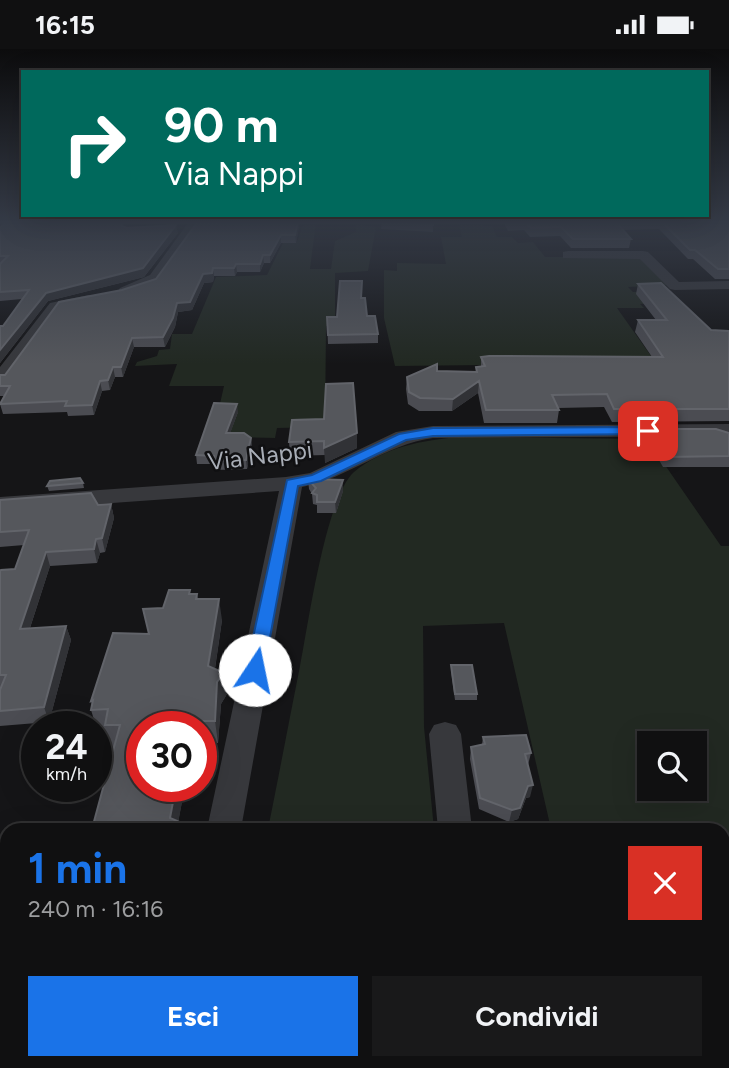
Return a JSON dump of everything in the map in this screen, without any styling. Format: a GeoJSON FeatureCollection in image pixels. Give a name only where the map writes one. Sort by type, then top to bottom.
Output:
{"type":"FeatureCollection","features":[{"type":"Feature","properties":{"kind":"street"},"geometry":{"type":"LineString","coordinates":[[0,379],[55,306],[118,293],[151,282],[161,269]]}},
{"type":"Feature","properties":{"kind":"street"},"geometry":{"type":"LineString","coordinates":[[657,269],[675,286],[729,285]]}},
{"type":"Feature","properties":{"kind":"street","name":"Via Nappi"},"geometry":{"type":"LineString","coordinates":[[0,504],[292,483],[316,478],[403,436],[433,432],[729,430]]}},
{"type":"Feature","properties":{"kind":"street"},"geometry":{"type":"LineString","coordinates":[[225,823],[292,483]]}},
{"type":"Feature","properties":{"kind":"street"},"geometry":{"type":"LineString","coordinates":[[445,734],[454,823]]}},
{"type":"Feature","properties":{"kind":"shaded area"},"geometry":{"type":"Polygon","coordinates":[[[270,269],[368,269],[368,271],[335,273],[335,325],[326,326],[325,427],[277,428],[275,438],[226,437],[219,408],[224,386],[169,386],[177,364],[135,366],[137,362],[157,356],[159,350],[170,349],[172,334],[192,334],[216,277],[267,275],[270,269]]]}},
{"type":"Feature","properties":{"kind":"shaded area"},"geometry":{"type":"Polygon","coordinates":[[[397,269],[653,269],[669,285],[628,287],[633,292],[651,292],[660,303],[640,304],[644,308],[617,308],[656,363],[395,366],[384,318],[384,270],[397,271],[397,269]]]}},
{"type":"Feature","properties":{"kind":"shaded area"},"geometry":{"type":"Polygon","coordinates":[[[460,437],[647,439],[721,546],[729,546],[729,823],[550,823],[504,623],[423,626],[424,727],[433,823],[269,823],[320,563],[335,507],[344,486],[354,472],[378,456],[404,446],[460,437]]]}},
{"type":"Feature","properties":{"kind":"building"},"geometry":{"type":"Polygon","coordinates":[[[0,269],[141,269],[46,293],[0,350],[0,326],[3,326],[29,290],[0,292],[0,269]]]}},
{"type":"Feature","properties":{"kind":"building"},"geometry":{"type":"Polygon","coordinates":[[[164,269],[213,269],[212,273],[203,274],[190,302],[177,303],[163,337],[132,338],[121,367],[113,367],[108,380],[100,381],[92,405],[65,406],[67,401],[0,404],[10,386],[0,386],[0,375],[5,375],[59,302],[122,290],[156,279],[164,269]]]}},
{"type":"Feature","properties":{"kind":"building"},"geometry":{"type":"Polygon","coordinates":[[[340,281],[362,281],[361,298],[365,298],[367,316],[375,316],[378,334],[328,335],[327,317],[337,317],[340,281]]]}},
{"type":"Feature","properties":{"kind":"building"},"geometry":{"type":"Polygon","coordinates":[[[661,283],[711,330],[729,331],[729,409],[614,409],[607,394],[552,395],[559,410],[486,410],[479,381],[453,399],[420,398],[409,392],[407,377],[437,364],[437,371],[477,372],[476,367],[485,366],[481,357],[663,357],[638,320],[667,320],[638,284],[661,283]]]}},
{"type":"Feature","properties":{"kind":"building"},"geometry":{"type":"Polygon","coordinates":[[[353,383],[357,433],[324,448],[324,441],[289,442],[292,420],[324,419],[326,384],[353,383]]]}},
{"type":"Feature","properties":{"kind":"building"},"geometry":{"type":"Polygon","coordinates":[[[214,403],[237,404],[226,433],[244,433],[251,438],[246,460],[215,461],[214,456],[196,455],[214,403]]]}},
{"type":"Feature","properties":{"kind":"building"},"geometry":{"type":"Polygon","coordinates":[[[649,429],[716,429],[729,433],[729,456],[666,457],[649,429]]]}},
{"type":"Feature","properties":{"kind":"building"},"geometry":{"type":"Polygon","coordinates":[[[80,478],[83,483],[47,486],[50,481],[80,478]]]}},
{"type":"Feature","properties":{"kind":"building"},"geometry":{"type":"Polygon","coordinates":[[[308,479],[343,480],[335,502],[317,502],[317,495],[312,493],[316,488],[308,479]]]}},
{"type":"Feature","properties":{"kind":"building"},"geometry":{"type":"Polygon","coordinates":[[[91,493],[98,505],[111,504],[102,538],[96,539],[94,549],[46,552],[20,629],[66,626],[44,707],[0,711],[0,690],[6,675],[0,675],[0,571],[15,569],[29,530],[0,532],[0,500],[91,493]]]}},
{"type":"Feature","properties":{"kind":"building"},"geometry":{"type":"Polygon","coordinates":[[[169,590],[190,590],[189,594],[197,594],[196,599],[219,599],[208,666],[224,673],[217,682],[216,711],[126,711],[126,802],[173,802],[170,818],[182,823],[94,823],[99,802],[112,802],[112,755],[120,725],[112,725],[112,711],[91,710],[93,700],[91,701],[113,633],[149,634],[143,609],[163,608],[169,590]]]}},
{"type":"Feature","properties":{"kind":"building"},"geometry":{"type":"Polygon","coordinates":[[[451,665],[472,665],[477,694],[455,694],[451,665]]]}},
{"type":"Feature","properties":{"kind":"building"},"geometry":{"type":"Polygon","coordinates":[[[526,735],[531,753],[525,754],[533,785],[528,786],[520,808],[512,810],[480,798],[471,747],[485,744],[483,737],[526,735]]]}},
{"type":"Feature","properties":{"kind":"route"},"geometry":{"type":"LineString","coordinates":[[255,670],[292,483],[316,478],[403,436],[433,432],[648,431]]}}]}
